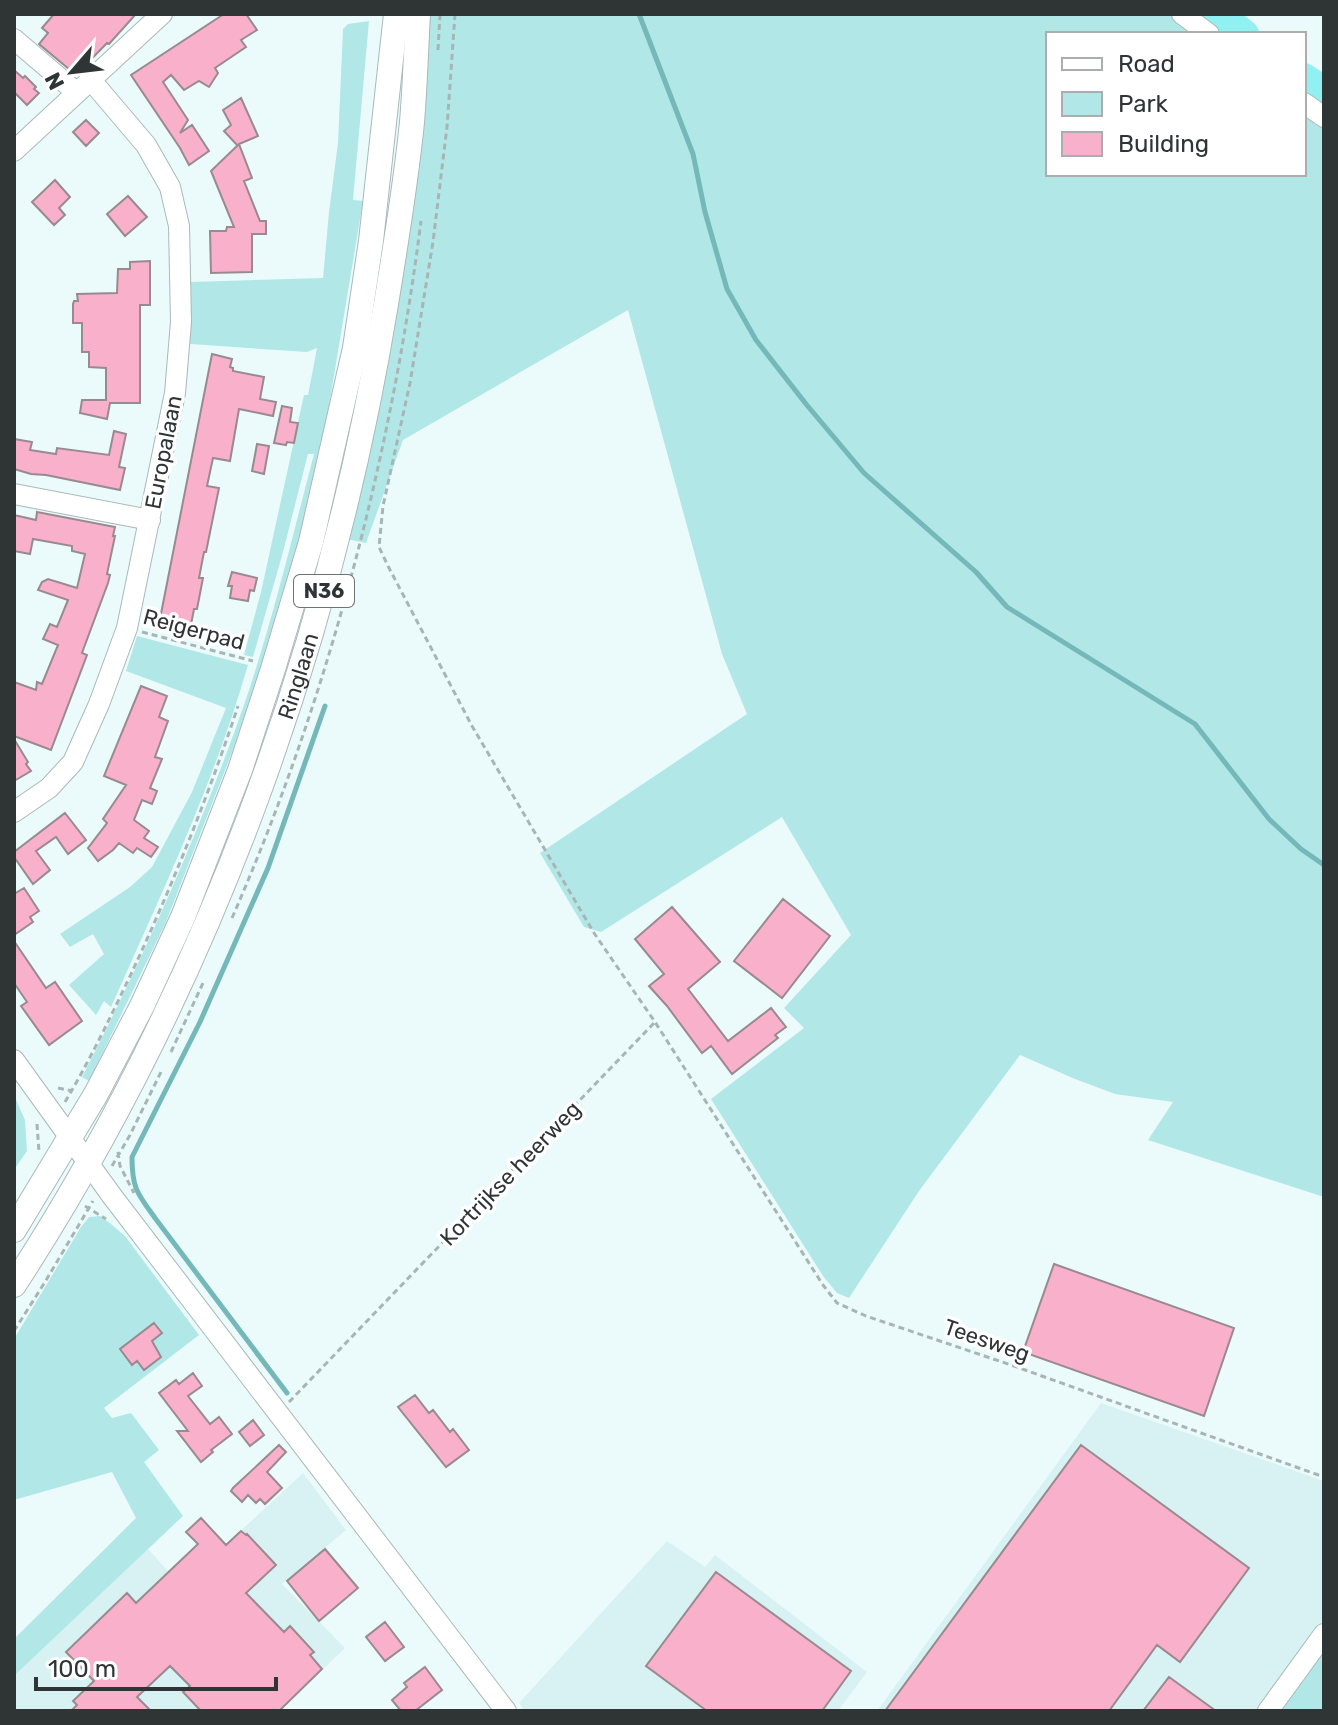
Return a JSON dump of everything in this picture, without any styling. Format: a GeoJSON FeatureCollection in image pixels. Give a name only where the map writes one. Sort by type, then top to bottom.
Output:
{"type":"FeatureCollection","features":[{"type":"Feature","properties":{"kind":"main road","name":"Ringlaan"},"geometry":{"type":"LineString","coordinates":[[14,1230],[96,1094],[142,1006],[183,917],[240,770],[273,669],[311,542],[355,348],[371,241],[396,14]]}},
{"type":"Feature","properties":{"kind":"main road","name":"Ringlaan"},"geometry":{"type":"LineString","coordinates":[[14,1285],[58,1218],[120,1107],[169,1007],[236,855],[281,732],[315,626],[348,498],[374,376],[412,123],[418,14]]}},
{"type":"Feature","properties":{"kind":"street"},"geometry":{"type":"LineString","coordinates":[[14,151],[162,14]]}},
{"type":"Feature","properties":{"kind":"street"},"geometry":{"type":"LineString","coordinates":[[1182,14],[1206,32]]}},
{"type":"Feature","properties":{"kind":"street","name":"Europalaan"},"geometry":{"type":"LineString","coordinates":[[14,39],[83,86],[146,145],[170,187],[179,226],[181,322],[175,393],[127,628],[99,704],[73,762],[49,788],[14,812]]}},
{"type":"Feature","properties":{"kind":"street"},"geometry":{"type":"LineString","coordinates":[[1306,104],[1324,117]]}},
{"type":"Feature","properties":{"kind":"street"},"geometry":{"type":"LineString","coordinates":[[14,494],[150,520]]}},
{"type":"Feature","properties":{"kind":"street"},"geometry":{"type":"LineString","coordinates":[[14,1060],[88,1163],[506,1711]]}},
{"type":"Feature","properties":{"kind":"street"},"geometry":{"type":"LineString","coordinates":[[1268,1711],[1324,1634]]}},
{"type":"Feature","properties":{"kind":"path"},"geometry":{"type":"LineString","coordinates":[[455,14],[447,127],[433,242],[410,383],[383,506],[379,547],[472,726],[594,933],[655,1022]]}},
{"type":"Feature","properties":{"kind":"path","name":"Reigerpad"},"geometry":{"type":"LineString","coordinates":[[127,628],[253,661]]}},
{"type":"Feature","properties":{"kind":"path"},"geometry":{"type":"LineString","coordinates":[[67,1100],[110,1018],[171,883],[239,703]]}},
{"type":"Feature","properties":{"kind":"path","name":"Teesweg"},"geometry":{"type":"LineString","coordinates":[[655,1022],[837,1303],[866,1316],[1324,1477]]}},
{"type":"Feature","properties":{"kind":"path","name":"Kortrijkse heerweg"},"geometry":{"type":"LineString","coordinates":[[278,1414],[655,1022]]}},
{"type":"Feature","properties":{"kind":"path"},"geometry":{"type":"LineString","coordinates":[[115,1144],[120,1166],[139,1200]]}},
{"type":"Feature","properties":{"kind":"path"},"geometry":{"type":"LineString","coordinates":[[14,1331],[88,1208]]}},
{"type":"Feature","properties":{"kind":"shaded area"},"geometry":{"type":"Polygon","coordinates":[[[1101,1403],[1324,1481],[1324,1620],[1257,1711],[877,1711],[1101,1403]]]}},
{"type":"Feature","properties":{"kind":"shaded area"},"geometry":{"type":"Polygon","coordinates":[[[303,1473],[346,1530],[282,1584],[345,1648],[280,1711],[14,1711],[14,1676],[148,1549],[169,1572],[208,1535],[221,1549],[303,1473]]]}},
{"type":"Feature","properties":{"kind":"shaded area"},"geometry":{"type":"Polygon","coordinates":[[[667,1541],[705,1567],[715,1555],[867,1672],[838,1711],[525,1711],[519,1703],[667,1541]]]}},
{"type":"Feature","properties":{"kind":"green space"},"geometry":{"type":"Polygon","coordinates":[[[427,14],[1205,14],[1231,32],[1046,32],[1046,176],[1306,176],[1306,83],[1324,96],[1324,1197],[1148,1140],[1173,1102],[1115,1094],[1020,1055],[919,1191],[849,1298],[837,1293],[823,1276],[711,1099],[804,1028],[784,1008],[851,935],[782,817],[601,932],[584,927],[540,853],[747,714],[722,654],[628,310],[403,440],[366,543],[346,539],[427,14]]]}},
{"type":"Feature","properties":{"kind":"green space"},"geometry":{"type":"Polygon","coordinates":[[[369,21],[353,200],[363,201],[321,454],[301,538],[250,706],[166,922],[89,1081],[82,1077],[169,894],[244,705],[273,612],[314,454],[308,454],[253,657],[244,655],[317,348],[307,352],[190,344],[190,282],[323,278],[338,143],[343,29],[348,24],[369,21]]]}},
{"type":"Feature","properties":{"kind":"green space"},"geometry":{"type":"Polygon","coordinates":[[[137,636],[248,665],[203,796],[167,881],[111,1007],[104,1001],[96,1015],[69,985],[104,954],[93,934],[70,947],[60,934],[130,887],[152,867],[192,792],[226,708],[126,671],[137,636]]]}},
{"type":"Feature","properties":{"kind":"green space"},"geometry":{"type":"Polygon","coordinates":[[[14,1095],[25,1120],[27,1151],[14,1170],[14,1095]]]}},
{"type":"Feature","properties":{"kind":"green space"},"geometry":{"type":"Polygon","coordinates":[[[100,1216],[125,1236],[199,1335],[104,1408],[112,1418],[131,1413],[159,1450],[144,1462],[183,1516],[14,1676],[14,1639],[136,1518],[112,1472],[14,1500],[14,1339],[81,1227],[89,1217],[100,1216]]]}},
{"type":"Feature","properties":{"kind":"green space"},"geometry":{"type":"Polygon","coordinates":[[[1324,1649],[1324,1711],[1278,1711],[1324,1649]]]}},
{"type":"Feature","properties":{"kind":"building"},"geometry":{"type":"Polygon","coordinates":[[[54,14],[136,14],[76,75],[39,44],[48,33],[42,28],[54,14]]]}},
{"type":"Feature","properties":{"kind":"building"},"geometry":{"type":"Polygon","coordinates":[[[224,14],[246,14],[257,30],[241,40],[246,47],[215,68],[218,73],[209,87],[199,81],[184,90],[171,75],[163,82],[188,120],[180,133],[192,125],[209,151],[189,165],[131,75],[224,14]]]}},
{"type":"Feature","properties":{"kind":"building"},"geometry":{"type":"Polygon","coordinates":[[[14,70],[23,78],[25,76],[39,93],[27,105],[14,92],[14,70]]]}},
{"type":"Feature","properties":{"kind":"building"},"geometry":{"type":"Polygon","coordinates":[[[241,98],[258,136],[239,144],[252,178],[244,181],[260,221],[266,221],[266,234],[252,234],[252,272],[211,273],[210,231],[226,231],[227,227],[234,227],[211,171],[238,145],[224,131],[231,125],[223,110],[241,98]]]}},
{"type":"Feature","properties":{"kind":"building"},"geometry":{"type":"Polygon","coordinates":[[[86,120],[99,133],[86,146],[73,132],[86,120]]]}},
{"type":"Feature","properties":{"kind":"building"},"geometry":{"type":"Polygon","coordinates":[[[55,180],[70,197],[59,208],[65,215],[54,225],[32,202],[55,180]]]}},
{"type":"Feature","properties":{"kind":"building"},"geometry":{"type":"Polygon","coordinates":[[[128,196],[147,217],[125,236],[107,214],[128,196]]]}},
{"type":"Feature","properties":{"kind":"building"},"geometry":{"type":"Polygon","coordinates":[[[150,261],[150,305],[140,305],[140,403],[110,403],[107,419],[80,413],[82,400],[106,400],[106,368],[89,367],[89,352],[82,352],[82,323],[73,323],[73,304],[78,301],[77,294],[117,293],[118,269],[130,269],[130,262],[150,261]]]}},
{"type":"Feature","properties":{"kind":"building"},"geometry":{"type":"Polygon","coordinates":[[[212,354],[232,359],[230,367],[233,371],[264,377],[260,399],[276,402],[273,416],[239,409],[230,461],[213,458],[207,486],[219,488],[199,578],[203,578],[197,609],[194,609],[190,630],[159,624],[212,354]]]}},
{"type":"Feature","properties":{"kind":"building"},"geometry":{"type":"Polygon","coordinates":[[[282,406],[292,408],[290,422],[298,423],[294,443],[287,442],[286,445],[274,443],[282,406]]]}},
{"type":"Feature","properties":{"kind":"building"},"geometry":{"type":"Polygon","coordinates":[[[114,431],[126,434],[119,467],[125,468],[120,490],[14,469],[14,439],[32,442],[30,450],[56,454],[57,448],[109,455],[114,431]]]}},
{"type":"Feature","properties":{"kind":"building"},"geometry":{"type":"Polygon","coordinates":[[[257,444],[269,446],[264,474],[252,471],[257,444]]]}},
{"type":"Feature","properties":{"kind":"building"},"geometry":{"type":"Polygon","coordinates":[[[37,512],[115,527],[108,583],[82,653],[87,655],[51,750],[14,736],[14,682],[36,690],[37,682],[42,684],[58,645],[43,639],[50,624],[57,627],[68,600],[38,590],[42,582],[48,579],[77,588],[85,554],[72,551],[72,546],[33,539],[30,554],[14,551],[14,515],[36,520],[37,512]]]}},
{"type":"Feature","properties":{"kind":"building"},"geometry":{"type":"Polygon","coordinates":[[[232,572],[257,578],[248,601],[230,598],[232,586],[228,586],[232,572]]]}},
{"type":"Feature","properties":{"kind":"building"},"geometry":{"type":"Polygon","coordinates":[[[141,686],[167,696],[159,717],[168,721],[155,757],[162,759],[150,788],[157,791],[152,804],[142,800],[134,820],[149,831],[144,838],[158,847],[151,857],[137,848],[133,853],[119,843],[98,861],[88,848],[107,823],[103,819],[126,785],[104,776],[141,686]]]}},
{"type":"Feature","properties":{"kind":"building"},"geometry":{"type":"Polygon","coordinates":[[[14,739],[31,771],[14,781],[14,739]]]}},
{"type":"Feature","properties":{"kind":"building"},"geometry":{"type":"Polygon","coordinates":[[[65,813],[86,840],[68,854],[56,837],[36,851],[50,870],[33,884],[14,857],[14,852],[65,813]]]}},
{"type":"Feature","properties":{"kind":"building"},"geometry":{"type":"Polygon","coordinates":[[[24,888],[39,911],[30,917],[33,922],[14,935],[14,894],[24,888]]]}},
{"type":"Feature","properties":{"kind":"building"},"geometry":{"type":"Polygon","coordinates":[[[783,899],[830,936],[782,998],[734,961],[783,899]]]}},
{"type":"Feature","properties":{"kind":"building"},"geometry":{"type":"Polygon","coordinates":[[[672,907],[720,962],[688,989],[728,1041],[771,1008],[786,1027],[775,1035],[778,1038],[732,1074],[711,1046],[702,1053],[649,986],[664,974],[635,939],[672,907]]]}},
{"type":"Feature","properties":{"kind":"building"},"geometry":{"type":"Polygon","coordinates":[[[14,941],[46,988],[55,982],[82,1021],[49,1045],[21,1006],[27,1002],[14,983],[14,941]]]}},
{"type":"Feature","properties":{"kind":"building"},"geometry":{"type":"Polygon","coordinates":[[[1054,1264],[1234,1328],[1204,1416],[1023,1352],[1054,1264]]]}},
{"type":"Feature","properties":{"kind":"building"},"geometry":{"type":"Polygon","coordinates":[[[154,1323],[162,1333],[152,1341],[161,1357],[144,1370],[137,1361],[132,1365],[120,1349],[154,1323]]]}},
{"type":"Feature","properties":{"kind":"building"},"geometry":{"type":"Polygon","coordinates":[[[193,1373],[202,1386],[188,1396],[210,1424],[219,1417],[232,1434],[201,1462],[177,1431],[188,1431],[159,1393],[176,1380],[179,1384],[193,1373]]]}},
{"type":"Feature","properties":{"kind":"building"},"geometry":{"type":"Polygon","coordinates":[[[415,1395],[429,1413],[433,1410],[450,1432],[453,1429],[469,1450],[446,1467],[398,1407],[415,1395]]]}},
{"type":"Feature","properties":{"kind":"building"},"geometry":{"type":"Polygon","coordinates":[[[253,1420],[264,1435],[250,1446],[239,1432],[253,1420]]]}},
{"type":"Feature","properties":{"kind":"building"},"geometry":{"type":"Polygon","coordinates":[[[279,1445],[286,1452],[267,1472],[282,1488],[265,1504],[260,1499],[256,1503],[248,1495],[242,1502],[231,1491],[279,1445]]]}},
{"type":"Feature","properties":{"kind":"building"},"geometry":{"type":"Polygon","coordinates":[[[1081,1445],[1249,1568],[1180,1662],[1157,1645],[1109,1711],[885,1711],[1081,1445]]]}},
{"type":"Feature","properties":{"kind":"building"},"geometry":{"type":"Polygon","coordinates":[[[201,1518],[226,1545],[241,1531],[247,1534],[276,1565],[246,1593],[284,1632],[290,1626],[314,1652],[310,1655],[322,1669],[279,1711],[201,1711],[183,1692],[190,1686],[170,1666],[137,1697],[151,1711],[71,1711],[77,1705],[73,1701],[94,1681],[66,1652],[127,1593],[136,1603],[198,1544],[186,1532],[201,1518]]]}},
{"type":"Feature","properties":{"kind":"building"},"geometry":{"type":"Polygon","coordinates":[[[325,1549],[358,1588],[319,1621],[287,1581],[325,1549]]]}},
{"type":"Feature","properties":{"kind":"building"},"geometry":{"type":"Polygon","coordinates":[[[716,1572],[851,1671],[822,1711],[707,1711],[646,1666],[716,1572]]]}},
{"type":"Feature","properties":{"kind":"building"},"geometry":{"type":"Polygon","coordinates":[[[385,1622],[404,1647],[385,1661],[366,1637],[385,1622]]]}},
{"type":"Feature","properties":{"kind":"building"},"geometry":{"type":"Polygon","coordinates":[[[425,1667],[442,1690],[415,1711],[401,1711],[392,1700],[407,1687],[404,1683],[425,1667]]]}},
{"type":"Feature","properties":{"kind":"building"},"geometry":{"type":"Polygon","coordinates":[[[1169,1677],[1216,1711],[1143,1711],[1169,1677]]]}},
{"type":"Feature","properties":{"kind":"waterway"},"geometry":{"type":"LineString","coordinates":[[639,14],[693,154],[705,212],[727,289],[756,340],[806,404],[864,473],[976,572],[1007,607],[1195,724],[1269,819],[1301,849],[1324,865]]}},
{"type":"Feature","properties":{"kind":"waterway"},"geometry":{"type":"LineString","coordinates":[[1220,14],[1242,32]]}},
{"type":"Feature","properties":{"kind":"waterway"},"geometry":{"type":"LineString","coordinates":[[1306,78],[1324,90]]}},
{"type":"Feature","properties":{"kind":"waterway"},"geometry":{"type":"LineString","coordinates":[[287,1393],[144,1202],[133,1176],[132,1157],[200,1022],[268,868],[325,706]]}}]}
